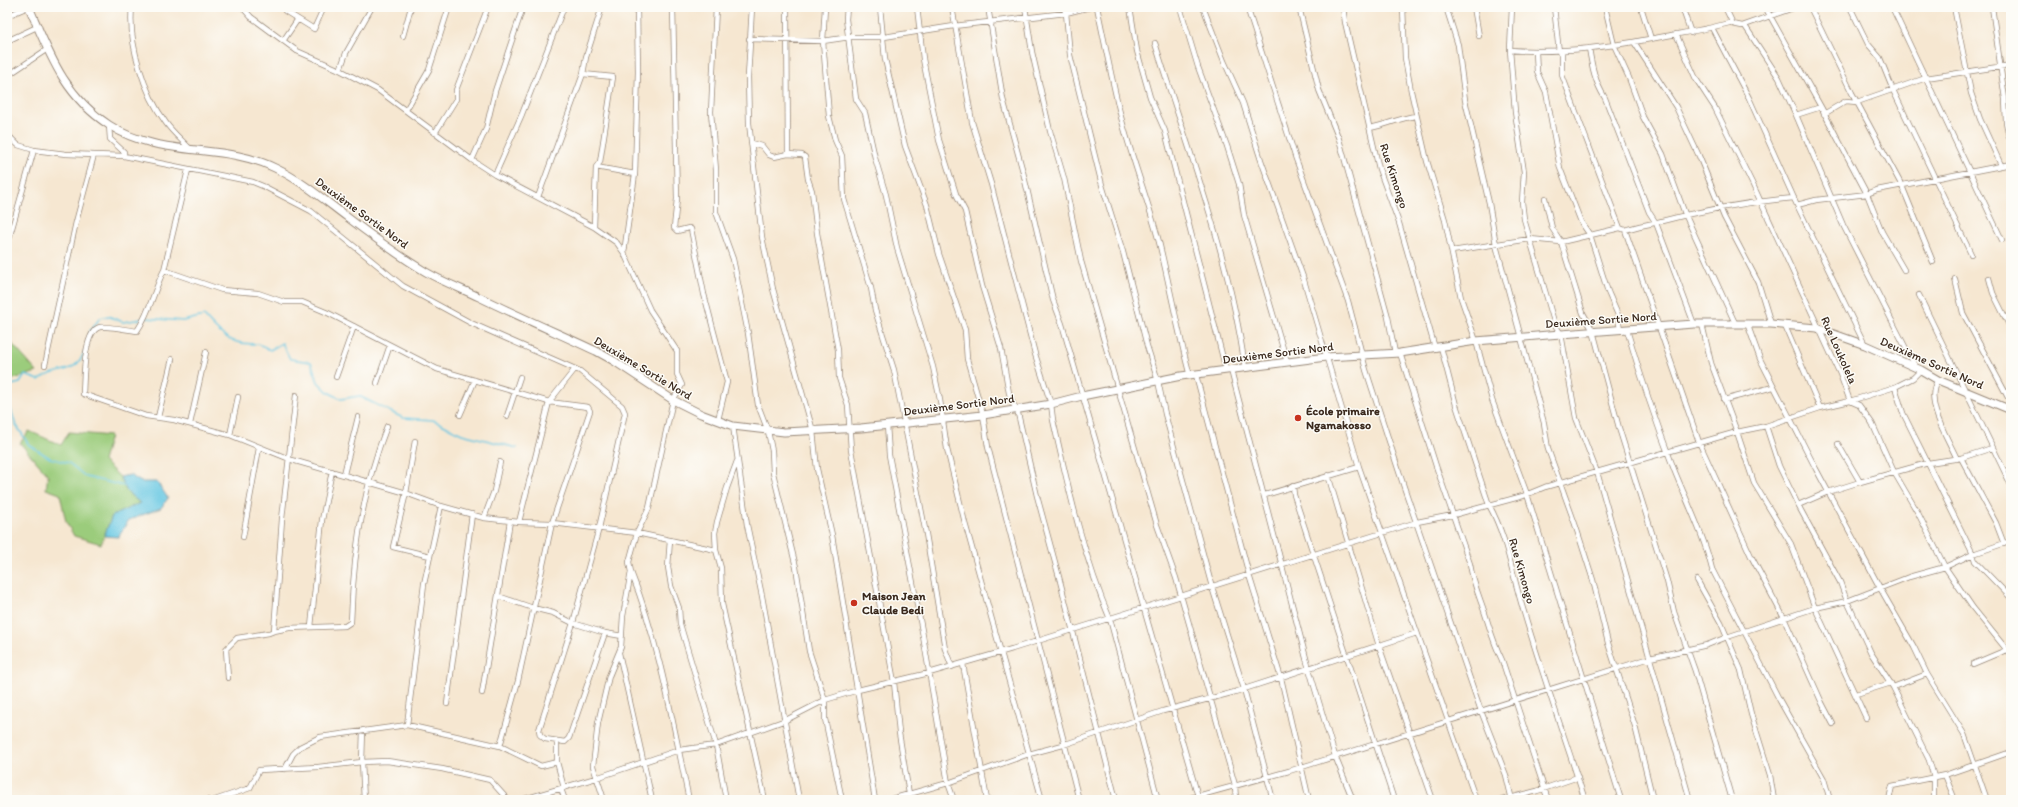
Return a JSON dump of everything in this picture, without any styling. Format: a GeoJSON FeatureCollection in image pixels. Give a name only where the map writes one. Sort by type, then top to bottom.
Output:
{"type":"FeatureCollection","features":[{"type":"Feature","properties":{"kind":"main road","name":"Deuxième Sortie Nord"},"geometry":{"type":"LineString","coordinates":[[29,7],[39,26],[46,50],[58,71],[74,93],[109,125],[147,143],[234,155],[274,168],[301,182],[348,218],[427,272],[602,354],[673,400],[701,414],[733,426],[768,431],[813,431],[942,420],[1051,404],[1082,396],[1193,375],[1326,357],[1397,353],[1438,348],[1476,341],[1593,331],[1694,324],[1735,323],[1817,328],[1866,346],[1918,369],[1938,380],[2011,410]]}},
{"type":"Feature","properties":{"kind":"street"},"geometry":{"type":"LineString","coordinates":[[7,16],[29,7]]}},
{"type":"Feature","properties":{"kind":"street"},"geometry":{"type":"LineString","coordinates":[[132,7],[133,45],[152,100],[169,127],[191,150]]}},
{"type":"Feature","properties":{"kind":"street"},"geometry":{"type":"LineString","coordinates":[[242,7],[251,17],[283,41],[311,57],[378,90],[472,160],[495,175],[594,227],[616,243],[624,253],[650,310],[677,351],[677,374],[682,384],[673,400],[649,508],[637,532],[629,562],[631,572],[644,604],[653,639],[689,800]]}},
{"type":"Feature","properties":{"kind":"street"},"geometry":{"type":"LineString","coordinates":[[285,7],[285,11],[314,29],[324,7]]}},
{"type":"Feature","properties":{"kind":"street"},"geometry":{"type":"LineString","coordinates":[[340,70],[346,53],[372,7]]}},
{"type":"Feature","properties":{"kind":"street"},"geometry":{"type":"LineString","coordinates":[[403,36],[411,7]]}},
{"type":"Feature","properties":{"kind":"street"},"geometry":{"type":"LineString","coordinates":[[406,110],[428,70],[449,7]]}},
{"type":"Feature","properties":{"kind":"street"},"geometry":{"type":"LineString","coordinates":[[435,133],[456,99],[456,90],[488,7]]}},
{"type":"Feature","properties":{"kind":"street"},"geometry":{"type":"LineString","coordinates":[[472,160],[486,129],[495,91],[522,7]]}},
{"type":"Feature","properties":{"kind":"street"},"geometry":{"type":"LineString","coordinates":[[495,175],[522,114],[564,7]]}},
{"type":"Feature","properties":{"kind":"street"},"geometry":{"type":"LineString","coordinates":[[538,197],[583,74],[586,57],[602,7]]}},
{"type":"Feature","properties":{"kind":"street"},"geometry":{"type":"LineString","coordinates":[[624,253],[635,174],[638,72],[637,7]]}},
{"type":"Feature","properties":{"kind":"street"},"geometry":{"type":"LineString","coordinates":[[673,7],[677,199],[674,228],[677,231],[689,228],[691,229],[704,294],[727,382],[718,420]]}},
{"type":"Feature","properties":{"kind":"street"},"geometry":{"type":"LineString","coordinates":[[716,7],[711,112],[716,170],[716,212],[733,259],[748,333],[758,405],[768,431],[772,451],[773,473],[796,567],[808,651],[825,700],[825,719],[842,800]]}},
{"type":"Feature","properties":{"kind":"street"},"geometry":{"type":"LineString","coordinates":[[752,7],[748,77],[752,143],[762,237],[773,289],[813,431],[820,484],[832,535],[876,800]]}},
{"type":"Feature","properties":{"kind":"street"},"geometry":{"type":"LineString","coordinates":[[787,7],[786,40],[788,154]]}},
{"type":"Feature","properties":{"kind":"street"},"geometry":{"type":"LineString","coordinates":[[825,7],[823,41],[829,116],[835,140],[842,156],[844,200],[872,288],[875,310],[894,370],[905,423],[907,443],[926,534],[945,649],[952,667]]}},
{"type":"Feature","properties":{"kind":"street"},"geometry":{"type":"LineString","coordinates":[[847,7],[846,19],[850,37],[856,99],[865,113],[875,158],[886,195],[897,248],[933,367],[940,400],[946,449],[965,523],[1002,652],[1028,754],[1042,800]]}},
{"type":"Feature","properties":{"kind":"street"},"geometry":{"type":"LineString","coordinates":[[880,7],[885,59],[905,146],[927,205],[939,254],[965,330],[967,359],[983,415],[988,447],[1039,641],[1063,745],[1079,800]]}},
{"type":"Feature","properties":{"kind":"street"},"geometry":{"type":"LineString","coordinates":[[917,7],[923,59],[939,140],[956,194],[965,211],[982,286],[1000,348],[1009,393],[1012,404],[1017,410],[1037,496],[1100,733],[1116,800]]}},
{"type":"Feature","properties":{"kind":"street"},"geometry":{"type":"LineString","coordinates":[[952,7],[954,26],[972,122],[991,184],[1035,354],[1051,404],[1053,420],[1078,522],[1100,596],[1110,619],[1158,800]]}},
{"type":"Feature","properties":{"kind":"street"},"geometry":{"type":"LineString","coordinates":[[988,7],[1003,99],[1023,172],[1053,300],[1062,324],[1174,709],[1198,798]]}},
{"type":"Feature","properties":{"kind":"street"},"geometry":{"type":"LineString","coordinates":[[1025,7],[1048,124],[1064,178],[1081,260],[1157,525],[1176,578],[1180,597],[1235,785],[1236,800]]}},
{"type":"Feature","properties":{"kind":"street"},"geometry":{"type":"LineString","coordinates":[[1063,7],[1066,13],[1070,55],[1102,185],[1158,381],[1164,414],[1212,587],[1244,689],[1273,800]]}},
{"type":"Feature","properties":{"kind":"street"},"geometry":{"type":"LineString","coordinates":[[750,39],[823,41],[850,37],[884,37],[954,26],[1066,13],[1089,7]]}},
{"type":"Feature","properties":{"kind":"street"},"geometry":{"type":"LineString","coordinates":[[1097,7],[1121,118],[1145,192],[1157,236],[1176,314],[1178,331],[1193,375],[1249,575],[1280,678],[1308,800]]}},
{"type":"Feature","properties":{"kind":"street"},"geometry":{"type":"LineString","coordinates":[[1130,7],[1137,51],[1150,97],[1165,131],[1169,145],[1228,370],[1265,495],[1275,542],[1283,565],[1308,668],[1335,756],[1353,800]]}},
{"type":"Feature","properties":{"kind":"street"},"geometry":{"type":"LineString","coordinates":[[1180,7],[1198,67],[1230,153],[1239,184],[1244,215],[1287,362]]}},
{"type":"Feature","properties":{"kind":"street"},"geometry":{"type":"LineString","coordinates":[[1203,7],[1224,61],[1243,103],[1270,188],[1303,277],[1359,467],[1476,800]]}},
{"type":"Feature","properties":{"kind":"street"},"geometry":{"type":"LineString","coordinates":[[1247,7],[1278,108],[1348,302],[1389,442],[1480,711],[1506,775],[1512,799]]}},
{"type":"Feature","properties":{"kind":"street"},"geometry":{"type":"LineString","coordinates":[[1299,7],[1319,90],[1339,139],[1397,353],[1470,564],[1472,580],[1515,700],[1548,800]]}},
{"type":"Feature","properties":{"kind":"street","name":"Rue Kimongo"},"geometry":{"type":"LineString","coordinates":[[1343,7],[1348,36],[1379,169],[1399,223],[1489,505],[1494,515],[1512,567],[1517,592],[1585,800]]}},
{"type":"Feature","properties":{"kind":"street"},"geometry":{"type":"LineString","coordinates":[[1402,7],[1406,58],[1416,116],[1445,220],[1461,298],[1476,341],[1492,400],[1527,494],[1621,800]]}},
{"type":"Feature","properties":{"kind":"street"},"geometry":{"type":"LineString","coordinates":[[1446,7],[1458,45],[1465,100],[1489,203],[1496,245],[1544,423],[1548,449],[1561,482],[1593,580],[1616,669],[1635,726],[1653,800]]}},
{"type":"Feature","properties":{"kind":"street"},"geometry":{"type":"LineString","coordinates":[[1474,7],[1479,36]]}},
{"type":"Feature","properties":{"kind":"street"},"geometry":{"type":"LineString","coordinates":[[1512,7],[1510,50],[1515,112],[1524,172],[1522,202],[1530,239],[1554,325],[1561,334],[1576,418],[1597,472],[1690,800]]}},
{"type":"Feature","properties":{"kind":"street"},"geometry":{"type":"LineString","coordinates":[[1554,7],[1561,52],[1562,75],[1620,228]]}},
{"type":"Feature","properties":{"kind":"street"},"geometry":{"type":"LineString","coordinates":[[1605,7],[1614,45],[1629,78],[1643,117],[1663,154],[1685,214],[1735,323]]}},
{"type":"Feature","properties":{"kind":"street"},"geometry":{"type":"LineString","coordinates":[[1641,7],[1651,39]]}},
{"type":"Feature","properties":{"kind":"street"},"geometry":{"type":"LineString","coordinates":[[1682,7],[1691,33]]}},
{"type":"Feature","properties":{"kind":"street"},"geometry":{"type":"LineString","coordinates":[[1725,7],[1732,22],[1736,25],[1745,26],[1796,7]]}},
{"type":"Feature","properties":{"kind":"street"},"geometry":{"type":"LineString","coordinates":[[1765,7],[1821,107],[1867,194],[1882,232],[1904,270]]}},
{"type":"Feature","properties":{"kind":"street"},"geometry":{"type":"LineString","coordinates":[[1810,7],[1857,102],[1902,186],[1933,262]]}},
{"type":"Feature","properties":{"kind":"street"},"geometry":{"type":"LineString","coordinates":[[1850,7],[1868,44],[1880,58],[1893,90],[1971,254]]}},
{"type":"Feature","properties":{"kind":"street"},"geometry":{"type":"LineString","coordinates":[[1892,7],[2002,240]]}},
{"type":"Feature","properties":{"kind":"street"},"geometry":{"type":"LineString","coordinates":[[1954,7],[1968,71],[1971,93],[1980,119],[2001,165]]}},
{"type":"Feature","properties":{"kind":"street"},"geometry":{"type":"LineString","coordinates":[[1992,7],[2001,66],[2006,122],[2011,147]]}},
{"type":"Feature","properties":{"kind":"street"},"geometry":{"type":"LineString","coordinates":[[283,41],[298,19]]}},
{"type":"Feature","properties":{"kind":"street"},"geometry":{"type":"LineString","coordinates":[[1510,50],[1561,52],[1691,33],[1732,22]]}},
{"type":"Feature","properties":{"kind":"street"},"geometry":{"type":"LineString","coordinates":[[7,41],[39,26]]}},
{"type":"Feature","properties":{"kind":"street"},"geometry":{"type":"LineString","coordinates":[[521,800],[596,778],[679,750],[716,745],[751,731],[786,720],[825,700],[858,690],[929,674],[963,664],[1283,565],[1416,522],[1453,515],[1699,442],[1766,426],[1790,417],[1895,387],[1914,378],[1918,369],[1843,226],[1796,115],[1778,78],[1745,26]]}},
{"type":"Feature","properties":{"kind":"street"},"geometry":{"type":"LineString","coordinates":[[1712,28],[1749,98],[1797,205],[1866,346]]}},
{"type":"Feature","properties":{"kind":"street","name":"Rue Loukolela"},"geometry":{"type":"LineString","coordinates":[[1676,34],[1696,79],[1715,108],[1760,201],[1817,328],[1840,374],[1850,401],[1859,405],[1872,423],[1894,472],[1918,513],[1945,567],[1973,608],[2009,649],[2011,656]]}},
{"type":"Feature","properties":{"kind":"street"},"geometry":{"type":"LineString","coordinates":[[1634,42],[1676,107],[1721,208],[1758,282],[1771,324]]}},
{"type":"Feature","properties":{"kind":"street"},"geometry":{"type":"LineString","coordinates":[[1155,43],[1194,163],[1211,222],[1230,292],[1245,368]]}},
{"type":"Feature","properties":{"kind":"street"},"geometry":{"type":"LineString","coordinates":[[1589,48],[1593,72],[1598,87],[1605,98],[1649,212],[1656,223],[1694,324]]}},
{"type":"Feature","properties":{"kind":"street"},"geometry":{"type":"LineString","coordinates":[[7,76],[46,50]]}},
{"type":"Feature","properties":{"kind":"street"},"geometry":{"type":"LineString","coordinates":[[1536,52],[1537,72],[1546,92],[1560,168],[1580,222],[1590,235],[1608,292],[1614,304],[1667,452],[1695,523],[1707,547],[1712,569],[1744,632],[1824,779],[1830,800]]}},
{"type":"Feature","properties":{"kind":"street"},"geometry":{"type":"LineString","coordinates":[[1824,114],[1846,101],[1857,102],[1926,78],[2011,65]]}},
{"type":"Feature","properties":{"kind":"street"},"geometry":{"type":"LineString","coordinates":[[583,74],[613,77],[600,162],[596,167],[594,227]]}},
{"type":"Feature","properties":{"kind":"street"},"geometry":{"type":"LineString","coordinates":[[1796,115],[1821,107]]}},
{"type":"Feature","properties":{"kind":"street"},"geometry":{"type":"LineString","coordinates":[[1370,128],[1387,125],[1400,118],[1416,116]]}},
{"type":"Feature","properties":{"kind":"street"},"geometry":{"type":"LineString","coordinates":[[109,125],[110,139],[124,152],[124,156]]}},
{"type":"Feature","properties":{"kind":"street"},"geometry":{"type":"LineString","coordinates":[[7,146],[9,136]]}},
{"type":"Feature","properties":{"kind":"street"},"geometry":{"type":"LineString","coordinates":[[9,136],[18,145],[34,150],[124,156],[253,182],[311,211],[403,286],[471,323],[584,374],[625,410],[599,528],[573,624],[539,730],[542,737],[557,742],[565,742],[570,738],[605,633]]}},
{"type":"Feature","properties":{"kind":"street"},"geometry":{"type":"LineString","coordinates":[[752,143],[762,146],[769,155],[774,157],[788,154],[802,155],[805,157],[838,350],[839,378],[848,405],[852,450],[894,682],[899,733],[910,800]]}},
{"type":"Feature","properties":{"kind":"street"},"geometry":{"type":"LineString","coordinates":[[7,246],[34,150]]}},
{"type":"Feature","properties":{"kind":"street"},"geometry":{"type":"LineString","coordinates":[[45,365],[76,222],[94,155]]}},
{"type":"Feature","properties":{"kind":"street"},"geometry":{"type":"LineString","coordinates":[[1797,205],[1831,198],[1867,194],[1876,190],[1902,186],[1970,171],[2001,165],[2011,165]]}},
{"type":"Feature","properties":{"kind":"street"},"geometry":{"type":"LineString","coordinates":[[596,167],[635,174]]}},
{"type":"Feature","properties":{"kind":"street"},"geometry":{"type":"LineString","coordinates":[[188,170],[164,270],[155,288],[146,318],[138,331],[101,327],[95,330],[90,337],[86,357],[83,394],[146,416],[190,424],[230,435],[259,448],[290,459],[344,474],[406,493],[441,506],[484,518],[519,522],[552,523],[637,532],[716,550]]}},
{"type":"Feature","properties":{"kind":"street"},"geometry":{"type":"LineString","coordinates":[[1545,198],[1552,228],[1561,242],[1583,313],[1593,331],[1630,462],[1687,651],[1695,671],[1732,800]]}},
{"type":"Feature","properties":{"kind":"street"},"geometry":{"type":"LineString","coordinates":[[1452,252],[1530,239],[1561,242],[1620,228],[1625,230],[1640,224],[1656,223],[1685,214],[1760,201],[1794,198]]}},
{"type":"Feature","properties":{"kind":"street"},"geometry":{"type":"LineString","coordinates":[[1625,230],[1699,442],[1751,556],[1784,618],[1822,704],[1833,724]]}},
{"type":"Feature","properties":{"kind":"street"},"geometry":{"type":"LineString","coordinates":[[164,270],[222,290],[258,293],[284,302],[302,302],[354,326],[437,369],[549,402],[588,407],[590,411],[552,523],[518,681],[500,746]]}},
{"type":"Feature","properties":{"kind":"street"},"geometry":{"type":"LineString","coordinates":[[1989,278],[1994,294],[2011,329]]}},
{"type":"Feature","properties":{"kind":"street"},"geometry":{"type":"LineString","coordinates":[[1955,279],[1964,313],[2011,403]]}},
{"type":"Feature","properties":{"kind":"street"},"geometry":{"type":"LineString","coordinates":[[1919,295],[2011,485]]}},
{"type":"Feature","properties":{"kind":"street"},"geometry":{"type":"LineString","coordinates":[[1747,323],[1756,349],[1773,387],[1828,492],[1914,647],[1927,674],[1964,734],[1987,800]]}},
{"type":"Feature","properties":{"kind":"street"},"geometry":{"type":"LineString","coordinates":[[1702,324],[1711,362],[1737,432],[1754,484],[1791,544],[1815,608],[1866,718]]}},
{"type":"Feature","properties":{"kind":"street"},"geometry":{"type":"LineString","coordinates":[[336,377],[354,326]]}},
{"type":"Feature","properties":{"kind":"street"},"geometry":{"type":"LineString","coordinates":[[1785,326],[1820,408]]}},
{"type":"Feature","properties":{"kind":"street"},"geometry":{"type":"LineString","coordinates":[[377,383],[390,345]]}},
{"type":"Feature","properties":{"kind":"street"},"geometry":{"type":"LineString","coordinates":[[190,424],[206,352]]}},
{"type":"Feature","properties":{"kind":"street"},"geometry":{"type":"LineString","coordinates":[[158,417],[172,359]]}},
{"type":"Feature","properties":{"kind":"street"},"geometry":{"type":"LineString","coordinates":[[519,522],[549,402],[575,369]]}},
{"type":"Feature","properties":{"kind":"street"},"geometry":{"type":"LineString","coordinates":[[507,416],[520,377]]}},
{"type":"Feature","properties":{"kind":"street"},"geometry":{"type":"LineString","coordinates":[[460,415],[475,380]]}},
{"type":"Feature","properties":{"kind":"street"},"geometry":{"type":"LineString","coordinates":[[1938,380],[1932,396],[1933,402],[1959,459],[1996,523],[2004,544]]}},
{"type":"Feature","properties":{"kind":"street"},"geometry":{"type":"LineString","coordinates":[[1724,400],[1773,387]]}},
{"type":"Feature","properties":{"kind":"street"},"geometry":{"type":"LineString","coordinates":[[1895,387],[1903,413],[1973,554],[1975,561],[2011,598]]}},
{"type":"Feature","properties":{"kind":"street"},"geometry":{"type":"LineString","coordinates":[[274,630],[282,519],[290,459],[296,395]]}},
{"type":"Feature","properties":{"kind":"street"},"geometry":{"type":"LineString","coordinates":[[230,435],[238,397]]}},
{"type":"Feature","properties":{"kind":"street"},"geometry":{"type":"LineString","coordinates":[[344,474],[358,417]]}},
{"type":"Feature","properties":{"kind":"street"},"geometry":{"type":"LineString","coordinates":[[887,425],[889,455],[948,783],[954,800]]}},
{"type":"Feature","properties":{"kind":"street"},"geometry":{"type":"LineString","coordinates":[[228,678],[226,649],[233,640],[274,630],[346,626],[351,622],[352,591],[369,482],[387,426]]}},
{"type":"Feature","properties":{"kind":"street"},"geometry":{"type":"LineString","coordinates":[[733,426],[747,525],[786,720],[799,800]]}},
{"type":"Feature","properties":{"kind":"street"},"geometry":{"type":"LineString","coordinates":[[1766,426],[1779,466],[1798,505],[1840,582],[1871,653],[1892,685],[1929,760],[1934,777],[1934,800]]}},
{"type":"Feature","properties":{"kind":"street"},"geometry":{"type":"LineString","coordinates":[[415,441],[406,493],[393,547],[430,556]]}},
{"type":"Feature","properties":{"kind":"street"},"geometry":{"type":"LineString","coordinates":[[1838,444],[1860,482]]}},
{"type":"Feature","properties":{"kind":"street"},"geometry":{"type":"LineString","coordinates":[[243,537],[259,448]]}},
{"type":"Feature","properties":{"kind":"street"},"geometry":{"type":"LineString","coordinates":[[1798,505],[1828,492],[1894,472],[1928,463],[1959,459],[1992,448]]}},
{"type":"Feature","properties":{"kind":"street"},"geometry":{"type":"LineString","coordinates":[[738,456],[717,522],[715,534],[716,550],[721,568],[722,604],[751,731],[764,800]]}},
{"type":"Feature","properties":{"kind":"street"},"geometry":{"type":"LineString","coordinates":[[484,518],[494,491],[500,462]]}},
{"type":"Feature","properties":{"kind":"street"},"geometry":{"type":"LineString","coordinates":[[1265,495],[1359,467]]}},
{"type":"Feature","properties":{"kind":"street"},"geometry":{"type":"LineString","coordinates":[[311,627],[322,520],[332,471]]}},
{"type":"Feature","properties":{"kind":"street"},"geometry":{"type":"LineString","coordinates":[[1328,475],[1379,646],[1411,733],[1433,800]]}},
{"type":"Feature","properties":{"kind":"street"},"geometry":{"type":"LineString","coordinates":[[1293,486],[1294,495],[1345,657],[1394,800]]}},
{"type":"Feature","properties":{"kind":"street"},"geometry":{"type":"LineString","coordinates":[[407,725],[424,584],[441,506]]}},
{"type":"Feature","properties":{"kind":"street"},"geometry":{"type":"LineString","coordinates":[[447,704],[472,514]]}},
{"type":"Feature","properties":{"kind":"street"},"geometry":{"type":"LineString","coordinates":[[482,693],[510,521]]}},
{"type":"Feature","properties":{"kind":"street"},"geometry":{"type":"LineString","coordinates":[[670,540],[668,568],[670,581],[679,608],[680,624],[716,745],[726,800]]}},
{"type":"Feature","properties":{"kind":"street"},"geometry":{"type":"LineString","coordinates":[[1183,800],[1198,798],[1235,785],[1267,777],[1411,733],[1650,658],[1687,651],[1707,645],[1815,608],[1847,601],[1909,577],[1945,567],[1973,554],[2011,541]]}},
{"type":"Feature","properties":{"kind":"street"},"geometry":{"type":"LineString","coordinates":[[604,800],[593,766],[598,723],[609,676],[619,653],[623,616],[631,572]]}},
{"type":"Feature","properties":{"kind":"street"},"geometry":{"type":"LineString","coordinates":[[1697,580],[1727,637],[1741,670],[1751,714],[1770,776],[1774,800]]}},
{"type":"Feature","properties":{"kind":"street"},"geometry":{"type":"LineString","coordinates":[[498,596],[553,613],[573,624],[622,636]]}},
{"type":"Feature","properties":{"kind":"street"},"geometry":{"type":"LineString","coordinates":[[888,800],[948,783],[1028,754],[1063,745],[1174,709],[1280,678],[1417,633]]}},
{"type":"Feature","properties":{"kind":"street"},"geometry":{"type":"LineString","coordinates":[[1973,664],[2009,649]]}},
{"type":"Feature","properties":{"kind":"street"},"geometry":{"type":"LineString","coordinates":[[619,653],[652,800]]}},
{"type":"Feature","properties":{"kind":"street"},"geometry":{"type":"LineString","coordinates":[[963,664],[983,770],[987,800]]}},
{"type":"Feature","properties":{"kind":"street"},"geometry":{"type":"LineString","coordinates":[[1856,694],[1927,674]]}},
{"type":"Feature","properties":{"kind":"street"},"geometry":{"type":"LineString","coordinates":[[285,768],[300,747],[320,737],[407,725],[500,746],[541,766],[557,762]]}},
{"type":"Feature","properties":{"kind":"street"},"geometry":{"type":"LineString","coordinates":[[364,730],[362,762],[364,800]]}},
{"type":"Feature","properties":{"kind":"street"},"geometry":{"type":"LineString","coordinates":[[557,742],[557,762],[565,800]]}},
{"type":"Feature","properties":{"kind":"street"},"geometry":{"type":"LineString","coordinates":[[1889,800],[1892,786],[1945,775],[2011,752]]}},
{"type":"Feature","properties":{"kind":"street"},"geometry":{"type":"LineString","coordinates":[[215,800],[250,788],[259,770],[387,761],[442,769],[490,780],[508,800]]}},
{"type":"Feature","properties":{"kind":"street"},"geometry":{"type":"LineString","coordinates":[[1945,775],[1955,800]]}},
{"type":"Feature","properties":{"kind":"street"},"geometry":{"type":"LineString","coordinates":[[1502,800],[1512,799],[1578,777]]}},
{"type":"Feature","properties":{"kind":"street"},"geometry":{"type":"LineString","coordinates":[[196,800],[207,800]]}},
{"type":"Feature","properties":{"kind":"green space"},"geometry":{"type":"Polygon","coordinates":[[[7,338],[37,372],[7,381],[7,338]]]}},
{"type":"Feature","properties":{"kind":"green space"},"geometry":{"type":"Polygon","coordinates":[[[29,431],[61,445],[69,432],[110,436],[103,461],[120,477],[127,492],[140,503],[112,516],[101,544],[74,536],[66,522],[60,494],[46,489],[48,475],[20,443],[29,431]]]}},
{"type":"Feature","properties":{"kind":"water"},"geometry":{"type":"Polygon","coordinates":[[[130,475],[141,482],[157,482],[168,498],[161,508],[129,520],[118,537],[104,536],[112,516],[140,503],[127,492],[120,477],[130,475]]]}},
{"type":"Feature","properties":{"kind":"waterway"},"geometry":{"type":"LineString","coordinates":[[88,336],[100,318],[108,316],[123,322],[142,319]]}},
{"type":"Feature","properties":{"kind":"waterway"},"geometry":{"type":"LineString","coordinates":[[146,318],[183,321],[204,316],[223,335],[237,342],[257,344],[270,350],[282,343],[290,359],[311,362],[318,382],[328,392],[341,399],[359,396],[403,418],[433,420],[462,434],[517,448]]}},
{"type":"Feature","properties":{"kind":"waterway"},"geometry":{"type":"LineString","coordinates":[[7,386],[20,383],[25,375],[39,380],[52,373],[65,370],[77,364],[85,350]]}},
{"type":"Feature","properties":{"kind":"waterway"},"geometry":{"type":"LineString","coordinates":[[7,400],[15,423],[29,445],[50,458],[69,463],[86,477],[124,486]]}},
{"type":"Feature","properties":{"kind":"place","name":"École primaire Ngamakosso"},"geometry":{"type":"Point","coordinates":[1298,418]}},
{"type":"Feature","properties":{"kind":"place","name":"Maison Jean Claude Bedi"},"geometry":{"type":"Point","coordinates":[854,603]}}]}
